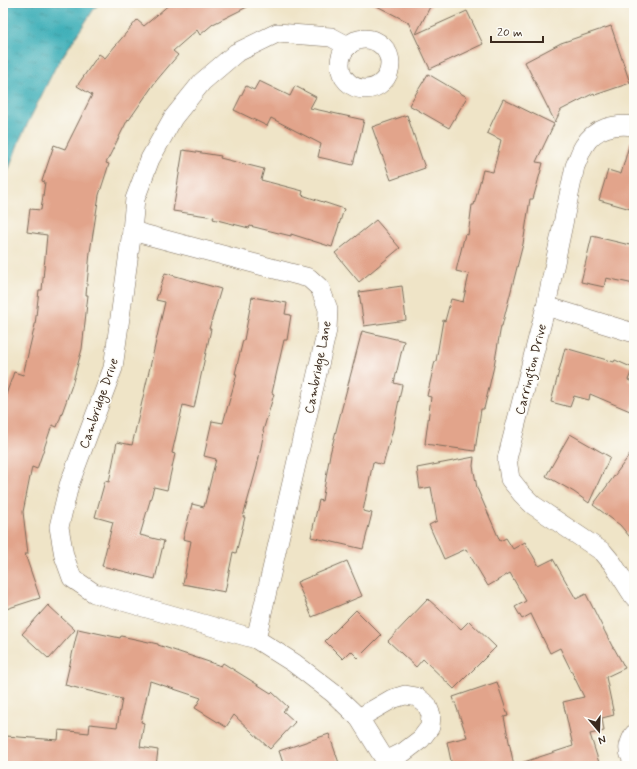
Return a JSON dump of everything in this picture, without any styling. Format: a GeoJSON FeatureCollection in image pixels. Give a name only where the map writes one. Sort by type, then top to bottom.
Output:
{"type":"FeatureCollection","features":[{"type":"Feature","properties":{"kind":"street","name":"Cambridge Drive"},"geometry":{"type":"LineString","coordinates":[[348,46],[331,37],[277,33],[236,53],[202,82],[173,118],[150,159],[135,199],[113,368],[69,485],[59,527],[64,556],[72,578],[94,594],[256,639],[294,663],[333,693],[359,718],[388,764],[421,739],[430,727],[431,715],[427,705],[417,697],[405,695],[392,699],[359,718]]}},
{"type":"Feature","properties":{"kind":"street","name":"Carrington Drive"},"geometry":{"type":"LineString","coordinates":[[634,126],[613,125],[598,130],[584,145],[575,166],[546,306],[507,459],[510,479],[522,494],[533,505],[603,552],[613,564],[634,597]]}},
{"type":"Feature","properties":{"kind":"street","name":"Cambridge Lane"},"geometry":{"type":"LineString","coordinates":[[132,231],[309,278],[320,288],[328,309],[327,330],[256,639]]}},
{"type":"Feature","properties":{"kind":"street"},"geometry":{"type":"LineString","coordinates":[[546,306],[634,333]]}},
{"type":"Feature","properties":{"kind":"street"},"geometry":{"type":"LineString","coordinates":[[634,734],[628,744],[630,756],[634,762]]}},
{"type":"Feature","properties":{"kind":"water"},"geometry":{"type":"Polygon","coordinates":[[[3,3],[100,3],[94,9],[55,68],[20,139],[6,177],[3,211],[3,3]]]}},
{"type":"Feature","properties":{"kind":"building"},"geometry":{"type":"Polygon","coordinates":[[[171,3],[255,3],[213,24],[200,35],[197,30],[173,51],[178,55],[156,81],[129,120],[128,119],[106,163],[109,164],[99,195],[90,252],[86,295],[88,295],[82,349],[72,385],[57,427],[52,425],[37,469],[32,467],[23,512],[28,554],[25,554],[40,598],[3,610],[3,403],[14,372],[23,375],[35,325],[39,290],[42,290],[47,235],[27,232],[30,209],[41,210],[45,182],[42,181],[54,145],[65,149],[92,95],[77,86],[99,54],[105,58],[137,20],[144,26],[171,3]]]}},
{"type":"Feature","properties":{"kind":"building"},"geometry":{"type":"Polygon","coordinates":[[[371,3],[432,3],[416,34],[467,11],[483,44],[430,69],[408,22],[371,3]]]}},
{"type":"Feature","properties":{"kind":"building"},"geometry":{"type":"Polygon","coordinates":[[[611,26],[630,83],[595,95],[594,93],[561,110],[555,122],[525,62],[561,43],[611,26]]]}},
{"type":"Feature","properties":{"kind":"building"},"geometry":{"type":"Polygon","coordinates":[[[428,74],[467,97],[449,128],[409,105],[428,74]]]}},
{"type":"Feature","properties":{"kind":"building"},"geometry":{"type":"Polygon","coordinates":[[[259,81],[290,96],[295,86],[316,97],[310,108],[364,120],[353,165],[318,157],[321,144],[271,118],[267,126],[234,110],[246,86],[254,90],[259,81]]]}},
{"type":"Feature","properties":{"kind":"building"},"geometry":{"type":"Polygon","coordinates":[[[503,99],[554,124],[536,162],[543,163],[533,199],[530,199],[523,244],[501,326],[484,409],[481,409],[475,451],[425,444],[431,397],[427,396],[436,361],[443,320],[445,321],[451,299],[463,302],[469,274],[456,271],[465,234],[468,235],[472,205],[474,205],[483,170],[493,172],[501,140],[487,133],[503,99]]]}},
{"type":"Feature","properties":{"kind":"building"},"geometry":{"type":"Polygon","coordinates":[[[407,115],[425,168],[391,180],[372,127],[407,115]]]}},
{"type":"Feature","properties":{"kind":"building"},"geometry":{"type":"Polygon","coordinates":[[[630,142],[634,142],[634,210],[599,200],[608,170],[621,174],[630,142]]]}},
{"type":"Feature","properties":{"kind":"building"},"geometry":{"type":"Polygon","coordinates":[[[183,150],[221,156],[220,158],[264,169],[261,180],[303,191],[302,195],[344,209],[332,247],[291,234],[291,236],[250,226],[249,228],[213,219],[214,217],[173,211],[183,150]]]}},
{"type":"Feature","properties":{"kind":"building"},"geometry":{"type":"Polygon","coordinates":[[[376,220],[400,248],[359,282],[335,253],[376,220]]]}},
{"type":"Feature","properties":{"kind":"building"},"geometry":{"type":"Polygon","coordinates":[[[592,236],[634,246],[634,284],[606,278],[604,287],[581,282],[592,236]]]}},
{"type":"Feature","properties":{"kind":"building"},"geometry":{"type":"Polygon","coordinates":[[[165,273],[221,289],[209,329],[211,329],[194,408],[183,405],[172,453],[175,454],[167,490],[154,487],[140,535],[164,541],[155,579],[102,566],[113,522],[95,517],[105,481],[109,482],[117,442],[132,445],[165,302],[156,300],[165,273]]]}},
{"type":"Feature","properties":{"kind":"building"},"geometry":{"type":"Polygon","coordinates":[[[402,286],[406,320],[364,326],[359,292],[402,286]]]}},
{"type":"Feature","properties":{"kind":"building"},"geometry":{"type":"Polygon","coordinates":[[[252,297],[287,303],[285,314],[291,315],[287,340],[284,340],[272,393],[274,394],[263,431],[257,467],[243,517],[245,517],[236,553],[233,552],[225,592],[183,584],[191,541],[183,539],[192,504],[204,507],[216,459],[204,456],[212,421],[223,423],[237,374],[235,374],[244,340],[252,297]]]}},
{"type":"Feature","properties":{"kind":"building"},"geometry":{"type":"Polygon","coordinates":[[[362,331],[404,341],[394,383],[402,385],[393,429],[383,465],[373,462],[363,511],[372,513],[363,549],[311,537],[319,500],[322,501],[330,454],[362,331]]]}},
{"type":"Feature","properties":{"kind":"building"},"geometry":{"type":"Polygon","coordinates":[[[565,348],[614,362],[615,360],[633,368],[628,380],[634,383],[634,402],[630,411],[590,394],[589,400],[574,396],[570,407],[551,402],[565,348]]]}},
{"type":"Feature","properties":{"kind":"building"},"geometry":{"type":"Polygon","coordinates":[[[570,434],[610,457],[589,503],[574,492],[546,476],[570,434]]]}},
{"type":"Feature","properties":{"kind":"building"},"geometry":{"type":"Polygon","coordinates":[[[634,449],[634,542],[620,525],[593,505],[634,449]]]}},
{"type":"Feature","properties":{"kind":"building"},"geometry":{"type":"Polygon","coordinates":[[[474,457],[473,466],[477,488],[500,541],[506,538],[513,549],[525,542],[539,566],[553,559],[576,599],[586,594],[613,648],[625,668],[606,677],[614,715],[602,718],[604,731],[590,734],[600,766],[521,766],[521,763],[573,746],[563,702],[584,697],[560,648],[550,653],[531,614],[522,619],[515,607],[526,601],[510,573],[488,586],[466,549],[444,559],[429,525],[437,521],[431,487],[420,489],[417,468],[474,457]]]}},
{"type":"Feature","properties":{"kind":"building"},"geometry":{"type":"Polygon","coordinates":[[[347,561],[362,596],[312,617],[297,582],[347,561]]]}},
{"type":"Feature","properties":{"kind":"building"},"geometry":{"type":"Polygon","coordinates":[[[428,599],[461,629],[469,621],[496,647],[454,689],[423,659],[416,667],[388,641],[428,599]]]}},
{"type":"Feature","properties":{"kind":"building"},"geometry":{"type":"Polygon","coordinates":[[[48,605],[75,630],[49,659],[22,634],[48,605]]]}},
{"type":"Feature","properties":{"kind":"building"},"geometry":{"type":"Polygon","coordinates":[[[356,610],[381,635],[358,658],[351,651],[343,659],[325,641],[356,610]]]}},
{"type":"Feature","properties":{"kind":"building"},"geometry":{"type":"Polygon","coordinates":[[[78,629],[158,644],[221,666],[223,663],[271,693],[272,692],[288,707],[283,711],[295,722],[270,749],[234,715],[226,727],[195,708],[201,698],[150,681],[141,722],[144,723],[140,747],[158,750],[156,766],[4,766],[6,736],[58,740],[59,730],[89,733],[90,724],[117,727],[122,699],[65,685],[78,629]]]}},
{"type":"Feature","properties":{"kind":"building"},"geometry":{"type":"Polygon","coordinates":[[[497,682],[508,716],[504,717],[514,766],[452,766],[447,742],[467,737],[453,697],[497,682]]]}},
{"type":"Feature","properties":{"kind":"building"},"geometry":{"type":"Polygon","coordinates":[[[329,734],[340,766],[284,766],[279,751],[329,734]]]}}]}
